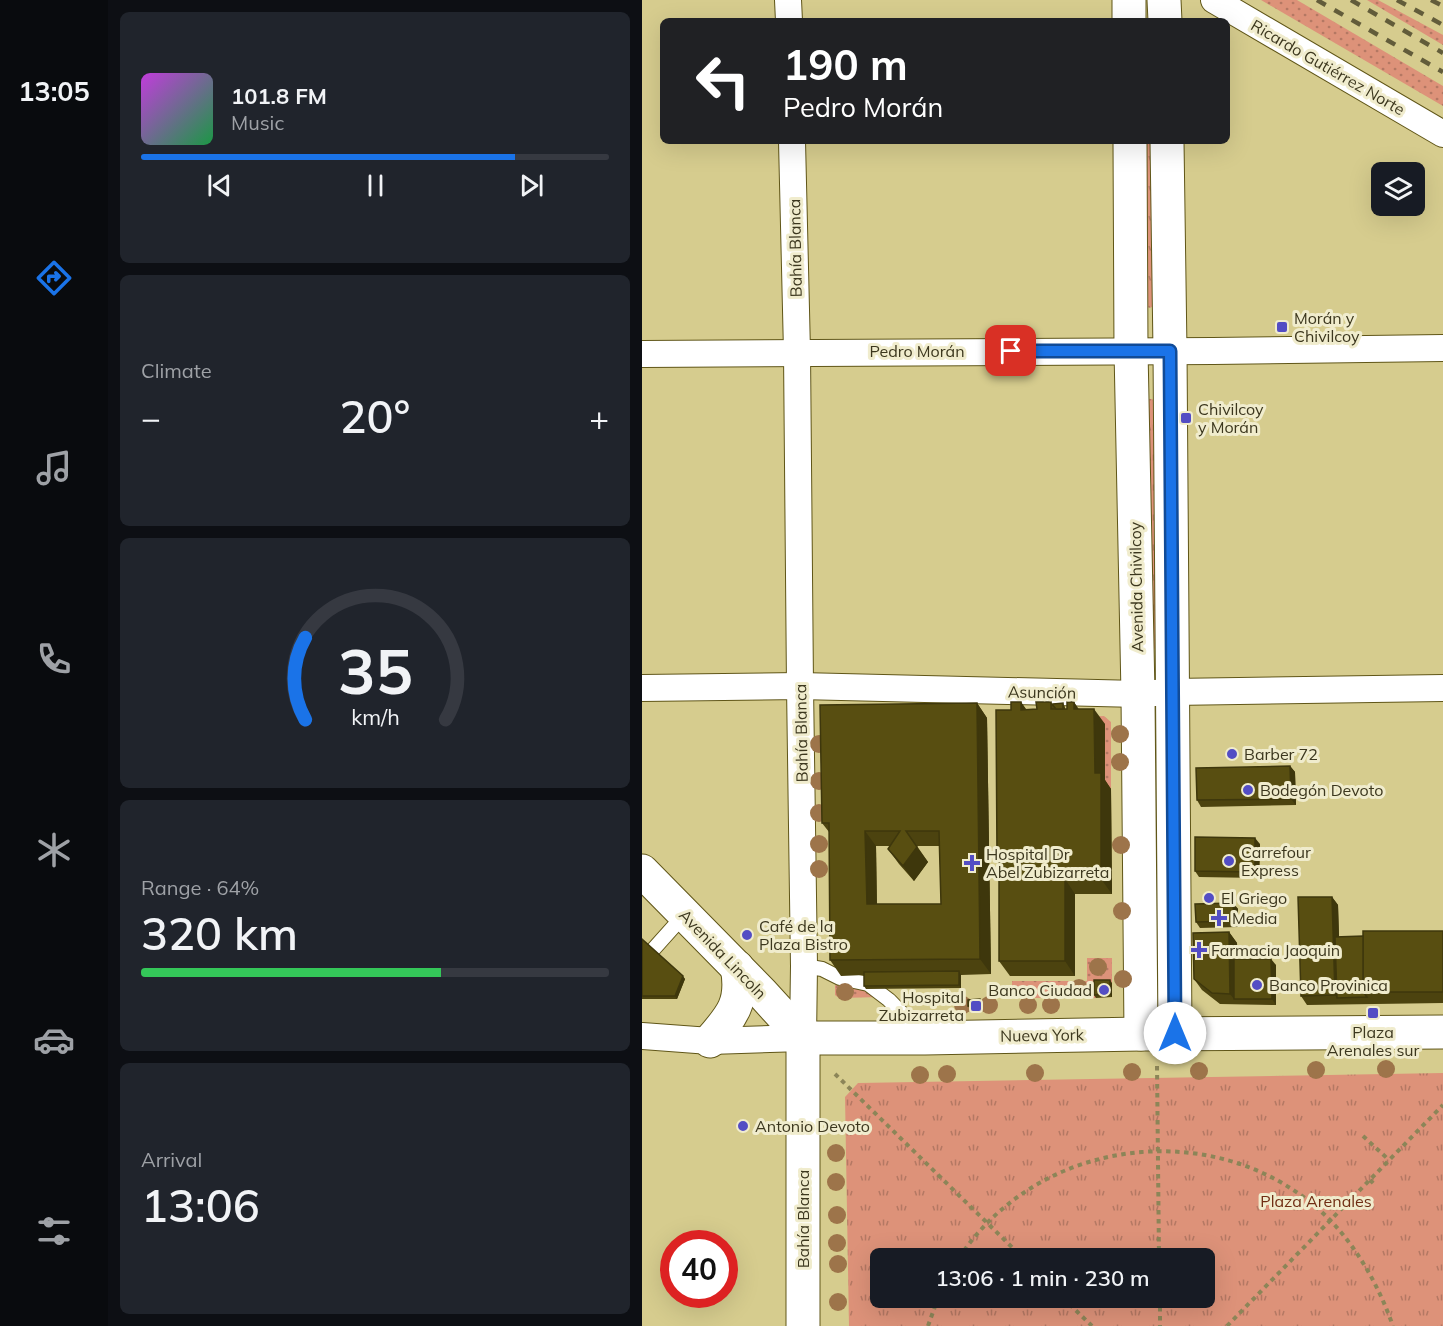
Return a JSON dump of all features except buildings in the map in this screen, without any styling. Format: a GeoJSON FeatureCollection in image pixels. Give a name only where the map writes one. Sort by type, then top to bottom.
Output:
{"type":"FeatureCollection","features":[{"type":"Feature","properties":{"kind":"street"},"geometry":{"type":"LineString","coordinates":[[788,0],[789,18]]}},
{"type":"Feature","properties":{"kind":"street"},"geometry":{"type":"LineString","coordinates":[[1129,0],[1129,18]]}},
{"type":"Feature","properties":{"kind":"street"},"geometry":{"type":"LineString","coordinates":[[1164,0],[1165,18]]}},
{"type":"Feature","properties":{"kind":"street","name":"Ricardo Gutiérrez Norte"},"geometry":{"type":"LineString","coordinates":[[1214,0],[1443,134]]}},
{"type":"Feature","properties":{"kind":"street","name":"Bahía Blanca"},"geometry":{"type":"LineString","coordinates":[[792,144],[797,352],[804,966],[803,1326]]}},
{"type":"Feature","properties":{"kind":"street","name":"Avenida Chivilcoy"},"geometry":{"type":"LineString","coordinates":[[1130,144],[1141,1034]]}},
{"type":"Feature","properties":{"kind":"street"},"geometry":{"type":"LineString","coordinates":[[1167,144],[1175,1033]]}},
{"type":"Feature","properties":{"kind":"street","name":"Pedro Morán"},"geometry":{"type":"LineString","coordinates":[[642,354],[1443,348]]}},
{"type":"Feature","properties":{"kind":"street","name":"Asunción"},"geometry":{"type":"LineString","coordinates":[[642,688],[800,686],[1138,694],[1443,688]]}},
{"type":"Feature","properties":{"kind":"street","name":"Avenida Lincoln"},"geometry":{"type":"LineString","coordinates":[[642,871],[803,1038]]}},
{"type":"Feature","properties":{"kind":"street"},"geometry":{"type":"LineString","coordinates":[[710,1041],[735,1008],[740,981],[737,967]]}},
{"type":"Feature","properties":{"kind":"street","name":"Nueva York"},"geometry":{"type":"LineString","coordinates":[[642,1036],[710,1041],[1175,1033],[1443,1032]]}},
{"type":"Feature","properties":{"kind":"lane"},"geometry":{"type":"LineString","coordinates":[[642,962],[685,914]]}},
{"type":"Feature","properties":{"kind":"lane"},"geometry":{"type":"LineString","coordinates":[[804,966],[822,969],[840,978],[868,984],[890,1000],[925,1038]]}},
{"type":"Feature","properties":{"kind":"path"},"geometry":{"type":"LineString","coordinates":[[1157,1066],[1159,1248]]}},
{"type":"Feature","properties":{"kind":"path"},"geometry":{"type":"LineString","coordinates":[[835,1074],[1013,1248]]}},
{"type":"Feature","properties":{"kind":"path"},"geometry":{"type":"LineString","coordinates":[[1227,1326],[1443,1105]]}},
{"type":"Feature","properties":{"kind":"path"},"geometry":{"type":"LineString","coordinates":[[1364,1136],[1389,1160]]}},
{"type":"Feature","properties":{"kind":"path"},"geometry":{"type":"LineString","coordinates":[[965,1248],[987,1223],[1011,1202],[1037,1184],[1065,1170],[1095,1159],[1116,1155],[1158,1150],[1190,1152],[1221,1158],[1251,1168],[1280,1182],[1330,1221],[1351,1244],[1369,1270],[1383,1298],[1393,1326]]}},
{"type":"Feature","properties":{"kind":"path"},"geometry":{"type":"LineString","coordinates":[[1370,1180],[1376,1186]]}},
{"type":"Feature","properties":{"kind":"path"},"geometry":{"type":"LineString","coordinates":[[928,1326],[934,1308]]}},
{"type":"Feature","properties":{"kind":"path"},"geometry":{"type":"LineString","coordinates":[[1073,1308],[1092,1326]]}},
{"type":"Feature","properties":{"kind":"path"},"geometry":{"type":"LineString","coordinates":[[1160,1308],[1160,1326]]}},
{"type":"Feature","properties":{"kind":"green space"},"geometry":{"type":"Polygon","coordinates":[[[1261,0],[1297,0],[1443,86],[1443,106],[1261,0]]]}},
{"type":"Feature","properties":{"kind":"green space"},"geometry":{"type":"Polygon","coordinates":[[[1367,0],[1378,0],[1443,35],[1443,45],[1367,0]]]}},
{"type":"Feature","properties":{"kind":"green space"},"geometry":{"type":"Polygon","coordinates":[[[1140,144],[1154,144],[1155,305],[1149,308],[1144,305],[1140,144]]]}},
{"type":"Feature","properties":{"kind":"green space"},"geometry":{"type":"Polygon","coordinates":[[[1148,399],[1156,403],[1157,648],[1152,649],[1148,399]]]}},
{"type":"Feature","properties":{"kind":"green space"},"geometry":{"type":"Polygon","coordinates":[[[1104,716],[1111,722],[1111,789],[1105,788],[1105,724],[1084,717],[1104,716]]]}},
{"type":"Feature","properties":{"kind":"green space"},"geometry":{"type":"Polygon","coordinates":[[[1087,958],[1112,958],[1112,983],[1096,998],[1012,998],[1012,981],[1087,981],[1087,958]]]}},
{"type":"Feature","properties":{"kind":"green space"},"geometry":{"type":"Polygon","coordinates":[[[835,985],[866,989],[883,997],[839,998],[835,995],[835,985]]]}},
{"type":"Feature","properties":{"kind":"green space","name":"Plaza Arenales"},"geometry":{"type":"Polygon","coordinates":[[[1443,1073],[1443,1326],[849,1326],[845,1097],[858,1083],[1443,1073]]]}},
{"type":"Feature","properties":{"kind":"railway"},"geometry":{"type":"LineString","coordinates":[[1317,0],[1443,72]]}},
{"type":"Feature","properties":{"kind":"railway"},"geometry":{"type":"LineString","coordinates":[[1351,0],[1443,53]]}},
{"type":"Feature","properties":{"kind":"railway"},"geometry":{"type":"LineString","coordinates":[[1397,0],[1443,25]]}},
{"type":"Feature","properties":{"kind":"railway"},"geometry":{"type":"LineString","coordinates":[[1431,0],[1443,6]]}},
{"type":"Feature","properties":{"kind":"place","name":"Morán y Chivilcoy"},"geometry":{"type":"Point","coordinates":[1282,327]}},
{"type":"Feature","properties":{"kind":"place","name":"Chivilcoy y Morán"},"geometry":{"type":"Point","coordinates":[1186,418]}},
{"type":"Feature","properties":{"kind":"place","name":"Barber 72"},"geometry":{"type":"Point","coordinates":[1232,754]}},
{"type":"Feature","properties":{"kind":"place","name":"Bodegón Devoto"},"geometry":{"type":"Point","coordinates":[1248,790]}},
{"type":"Feature","properties":{"kind":"place","name":"Carrefour Express"},"geometry":{"type":"Point","coordinates":[1229,861]}},
{"type":"Feature","properties":{"kind":"place","name":"Hospital Dr Abel Zubizarreta"},"geometry":{"type":"Point","coordinates":[972,863]}},
{"type":"Feature","properties":{"kind":"place","name":"El Griego"},"geometry":{"type":"Point","coordinates":[1209,898]}},
{"type":"Feature","properties":{"kind":"place","name":"Media"},"geometry":{"type":"Point","coordinates":[1219,918]}},
{"type":"Feature","properties":{"kind":"place","name":"Café de la Plaza Bistro"},"geometry":{"type":"Point","coordinates":[747,935]}},
{"type":"Feature","properties":{"kind":"place","name":"Farmacia Jaoquin"},"geometry":{"type":"Point","coordinates":[1199,950]}},
{"type":"Feature","properties":{"kind":"place","name":"Banco Provinica"},"geometry":{"type":"Point","coordinates":[1257,985]}},
{"type":"Feature","properties":{"kind":"place","name":"Banco Ciudad"},"geometry":{"type":"Point","coordinates":[1104,990]}},
{"type":"Feature","properties":{"kind":"place","name":"Hospital Zubizarreta"},"geometry":{"type":"Point","coordinates":[976,1006]}},
{"type":"Feature","properties":{"kind":"place","name":"Plaza Arenales sur"},"geometry":{"type":"Point","coordinates":[1373,1013]}},
{"type":"Feature","properties":{"kind":"place","name":"Antonio Devoto"},"geometry":{"type":"Point","coordinates":[743,1126]}},
{"type":"Feature","properties":{"kind":"route"},"geometry":{"type":"LineString","coordinates":[[1011,351],[1170,351],[1175,1033]]}}]}
